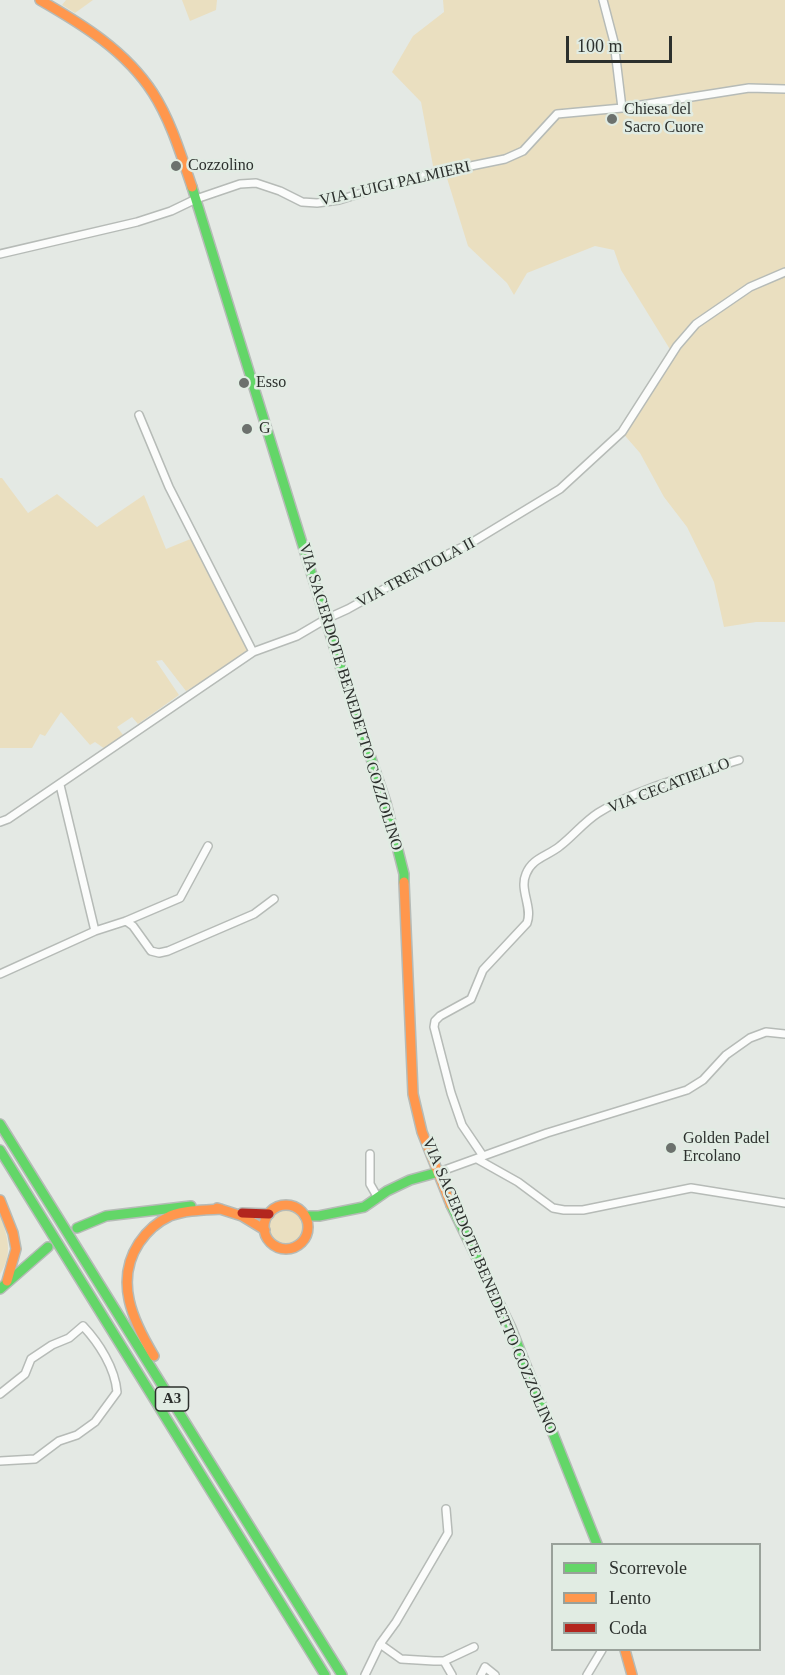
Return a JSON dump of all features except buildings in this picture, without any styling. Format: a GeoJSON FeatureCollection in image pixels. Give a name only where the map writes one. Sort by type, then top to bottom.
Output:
{"type":"FeatureCollection","features":[{"type":"Feature","properties":{"kind":"main road","name":"VIA SACERDOTE BENEDETTO COZZOLINO"},"geometry":{"type":"LineString","coordinates":[[40,0],[90,32],[128,63],[152,92],[171,127],[196,199],[326,619],[386,803],[404,874],[413,1094],[422,1132],[448,1198],[524,1358],[596,1543]]}},
{"type":"Feature","properties":{"kind":"main road","name":"A3"},"geometry":{"type":"LineString","coordinates":[[0,1124],[342,1675]]}},
{"type":"Feature","properties":{"kind":"main road","name":"A3"},"geometry":{"type":"LineString","coordinates":[[0,1150],[325,1675]]}},
{"type":"Feature","properties":{"kind":"main road"},"geometry":{"type":"LineString","coordinates":[[305,1216],[319,1216],[364,1207],[410,1180],[439,1172]]}},
{"type":"Feature","properties":{"kind":"main road"},"geometry":{"type":"LineString","coordinates":[[0,1200],[13,1233],[16,1249],[7,1281]]}},
{"type":"Feature","properties":{"kind":"main road"},"geometry":{"type":"LineString","coordinates":[[77,1228],[106,1216],[202,1205],[236,1213],[259,1224],[265,1230]]}},
{"type":"Feature","properties":{"kind":"main road"},"geometry":{"type":"LineString","coordinates":[[308,1228],[305,1216],[292,1206],[275,1208],[265,1222],[267,1238],[272,1244],[288,1249],[302,1242],[308,1228],[319,1216]]}},
{"type":"Feature","properties":{"kind":"main road"},"geometry":{"type":"LineString","coordinates":[[197,1440],[183,1407],[150,1350],[134,1315],[127,1292],[128,1272],[132,1254],[140,1239],[153,1226],[168,1217],[186,1211],[221,1209]]}},
{"type":"Feature","properties":{"kind":"main road"},"geometry":{"type":"LineString","coordinates":[[236,1213],[269,1214]]}},
{"type":"Feature","properties":{"kind":"main road"},"geometry":{"type":"LineString","coordinates":[[0,1289],[48,1247]]}},
{"type":"Feature","properties":{"kind":"main road"},"geometry":{"type":"LineString","coordinates":[[624,1651],[632,1675]]}},
{"type":"Feature","properties":{"kind":"street"},"geometry":{"type":"LineString","coordinates":[[603,0],[614,42],[622,108]]}},
{"type":"Feature","properties":{"kind":"street","name":"VIA LUIGI PALMIERI"},"geometry":{"type":"LineString","coordinates":[[0,254],[124,225],[171,211],[196,199],[248,182],[262,184],[308,204],[331,201],[407,179],[505,159],[523,151],[557,114],[622,108],[749,88],[785,89]]}},
{"type":"Feature","properties":{"kind":"street","name":"VIA TRENTOLA II"},"geometry":{"type":"LineString","coordinates":[[0,822],[60,785],[161,713],[253,652],[297,636],[348,609],[471,543],[560,489],[622,432],[676,346],[696,324],[750,287],[785,272]]}},
{"type":"Feature","properties":{"kind":"street"},"geometry":{"type":"LineString","coordinates":[[139,415],[170,487],[253,652]]}},
{"type":"Feature","properties":{"kind":"street","name":"VIA CECATIELLO"},"geometry":{"type":"LineString","coordinates":[[480,1157],[462,1125],[451,1093],[434,1027],[435,1021],[471,999],[483,970],[527,923],[529,917],[524,876],[531,863],[559,848],[597,813],[630,797],[739,759]]}},
{"type":"Feature","properties":{"kind":"street"},"geometry":{"type":"LineString","coordinates":[[60,785],[95,932]]}},
{"type":"Feature","properties":{"kind":"street"},"geometry":{"type":"LineString","coordinates":[[0,974],[180,898],[208,846]]}},
{"type":"Feature","properties":{"kind":"street"},"geometry":{"type":"LineString","coordinates":[[126,921],[133,926],[151,951],[159,953],[254,914],[274,899]]}},
{"type":"Feature","properties":{"kind":"street"},"geometry":{"type":"LineString","coordinates":[[439,1172],[547,1133],[687,1090],[703,1080],[726,1055],[750,1038],[766,1032],[785,1034]]}},
{"type":"Feature","properties":{"kind":"street"},"geometry":{"type":"LineString","coordinates":[[370,1154],[370,1184],[378,1198]]}},
{"type":"Feature","properties":{"kind":"street"},"geometry":{"type":"LineString","coordinates":[[480,1157],[553,1208],[564,1210],[583,1210],[692,1188],[785,1203]]}},
{"type":"Feature","properties":{"kind":"street"},"geometry":{"type":"LineString","coordinates":[[0,1394],[25,1374],[31,1359],[52,1345],[69,1338],[83,1326],[113,1372],[117,1392],[95,1422],[77,1435],[59,1441],[35,1459],[0,1461]]}},
{"type":"Feature","properties":{"kind":"street"},"geometry":{"type":"LineString","coordinates":[[365,1675],[380,1644],[396,1622],[448,1533],[446,1509]]}},
{"type":"Feature","properties":{"kind":"street"},"geometry":{"type":"LineString","coordinates":[[380,1644],[401,1659],[444,1661],[474,1647]]}},
{"type":"Feature","properties":{"kind":"street"},"geometry":{"type":"LineString","coordinates":[[587,1675],[601,1651]]}},
{"type":"Feature","properties":{"kind":"street"},"geometry":{"type":"LineString","coordinates":[[444,1661],[452,1675]]}},
{"type":"Feature","properties":{"kind":"street"},"geometry":{"type":"LineString","coordinates":[[481,1675],[485,1667],[495,1675]]}},
{"type":"Feature","properties":{"kind":"shaded area"},"geometry":{"type":"Polygon","coordinates":[[[66,0],[93,0],[75,13],[62,5],[66,0]]]}},
{"type":"Feature","properties":{"kind":"shaded area"},"geometry":{"type":"Polygon","coordinates":[[[182,0],[217,0],[216,10],[190,21],[182,0]]]}},
{"type":"Feature","properties":{"kind":"shaded area"},"geometry":{"type":"Polygon","coordinates":[[[443,0],[785,0],[785,622],[756,622],[724,627],[714,582],[687,527],[664,497],[640,453],[620,430],[671,351],[621,270],[614,250],[595,246],[527,273],[514,295],[507,283],[468,246],[446,175],[434,171],[421,102],[392,72],[413,36],[444,12],[443,0]]]}},
{"type":"Feature","properties":{"kind":"shaded area"},"geometry":{"type":"Polygon","coordinates":[[[0,478],[28,513],[57,494],[97,527],[144,495],[166,549],[193,538],[249,654],[186,691],[162,660],[156,661],[179,695],[138,724],[132,717],[117,727],[123,735],[105,749],[95,742],[90,745],[61,712],[45,736],[40,734],[32,748],[0,748],[0,478]]]}},
{"type":"Feature","properties":{"kind":"shaded area"},"geometry":{"type":"Polygon","coordinates":[[[286,1210],[298,1215],[303,1227],[298,1239],[286,1244],[274,1239],[269,1227],[274,1215],[286,1210]]]}},
{"type":"Feature","properties":{"kind":"shaded area"},"geometry":{"type":"Polygon","coordinates":[[[0,1214],[7,1237],[8,1252],[0,1274],[0,1214]]]}},
{"type":"Feature","properties":{"kind":"traffic: fast"},"geometry":{"type":"LineString","coordinates":[[192,187],[341,669],[386,803],[404,882]]}},
{"type":"Feature","properties":{"kind":"traffic: fast"},"geometry":{"type":"LineString","coordinates":[[0,1124],[342,1675]]}},
{"type":"Feature","properties":{"kind":"traffic: fast"},"geometry":{"type":"LineString","coordinates":[[0,1150],[325,1675]]}},
{"type":"Feature","properties":{"kind":"traffic: fast"},"geometry":{"type":"LineString","coordinates":[[305,1216],[319,1216],[364,1207],[387,1191],[410,1180],[439,1172]]}},
{"type":"Feature","properties":{"kind":"traffic: fast"},"geometry":{"type":"LineString","coordinates":[[451,1205],[511,1328],[597,1543]]}},
{"type":"Feature","properties":{"kind":"traffic: fast"},"geometry":{"type":"LineString","coordinates":[[77,1228],[106,1216],[191,1206]]}},
{"type":"Feature","properties":{"kind":"traffic: fast"},"geometry":{"type":"LineString","coordinates":[[0,1289],[48,1247]]}},
{"type":"Feature","properties":{"kind":"traffic: slow"},"geometry":{"type":"LineString","coordinates":[[40,0],[102,40],[130,64],[142,78],[165,115],[192,187]]}},
{"type":"Feature","properties":{"kind":"traffic: slow"},"geometry":{"type":"LineString","coordinates":[[404,882],[413,1094],[422,1132],[451,1205]]}},
{"type":"Feature","properties":{"kind":"traffic: slow"},"geometry":{"type":"LineString","coordinates":[[0,1200],[13,1233],[16,1249],[7,1281]]}},
{"type":"Feature","properties":{"kind":"traffic: slow"},"geometry":{"type":"LineString","coordinates":[[286,1205],[301,1212],[308,1227],[301,1242],[286,1249],[271,1242],[264,1227],[271,1212],[286,1205]]}},
{"type":"Feature","properties":{"kind":"traffic: slow"},"geometry":{"type":"LineString","coordinates":[[217,1208],[242,1216],[265,1230]]}},
{"type":"Feature","properties":{"kind":"traffic: slow"},"geometry":{"type":"LineString","coordinates":[[154,1356],[139,1329],[129,1301],[127,1286],[132,1257],[145,1235],[165,1218],[189,1211],[221,1209]]}},
{"type":"Feature","properties":{"kind":"traffic: slow"},"geometry":{"type":"LineString","coordinates":[[625,1651],[632,1675]]}},
{"type":"Feature","properties":{"kind":"traffic: jam"},"geometry":{"type":"LineString","coordinates":[[242,1213],[269,1214]]}},
{"type":"Feature","properties":{"kind":"place","name":"Chiesa del Sacro Cuore"},"geometry":{"type":"Point","coordinates":[612,119]}},
{"type":"Feature","properties":{"kind":"place","name":"Cozzolino"},"geometry":{"type":"Point","coordinates":[176,166]}},
{"type":"Feature","properties":{"kind":"place","name":"Esso"},"geometry":{"type":"Point","coordinates":[244,383]}},
{"type":"Feature","properties":{"kind":"place","name":"G"},"geometry":{"type":"Point","coordinates":[247,429]}},
{"type":"Feature","properties":{"kind":"place","name":"Golden Padel Ercolano"},"geometry":{"type":"Point","coordinates":[671,1148]}}]}
